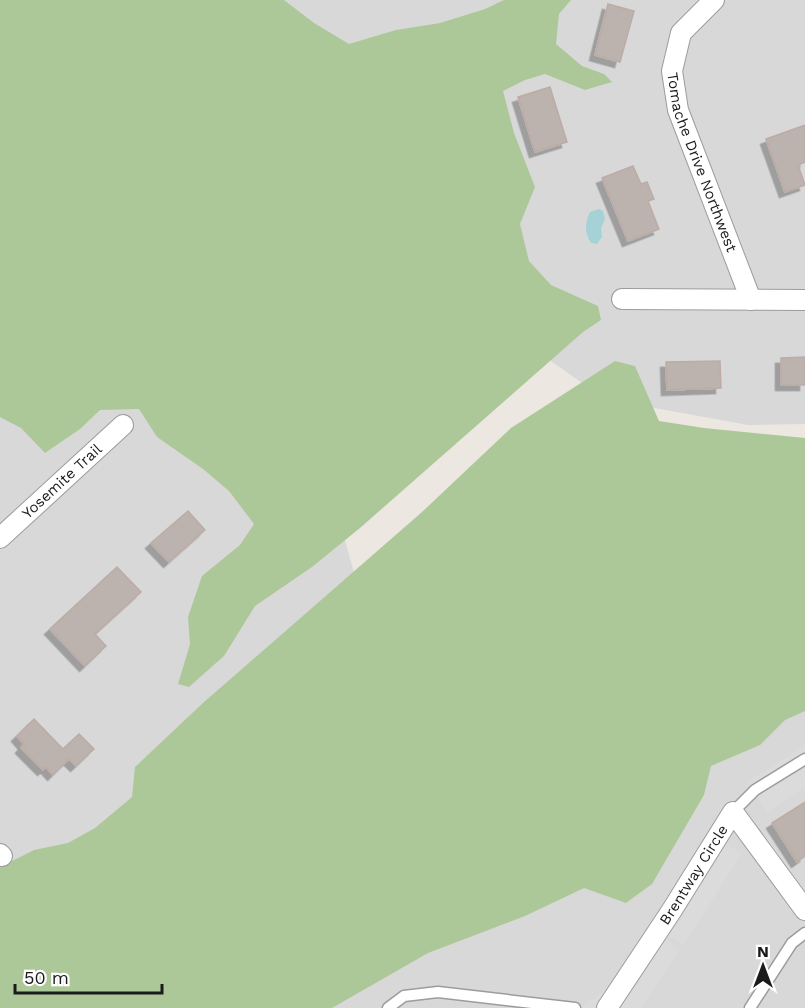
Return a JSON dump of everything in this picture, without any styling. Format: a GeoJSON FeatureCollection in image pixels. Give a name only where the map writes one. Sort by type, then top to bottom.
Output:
{"type":"FeatureCollection","features":[{"type":"Feature","properties":{"kind":"street","name":"Tomache Drive Northwest"},"geometry":{"type":"LineString","coordinates":[[714,0],[681,33],[672,71],[678,110],[751,300]]}},
{"type":"Feature","properties":{"kind":"street"},"geometry":{"type":"LineString","coordinates":[[621,299],[805,300]]}},
{"type":"Feature","properties":{"kind":"street","name":"Yosemite Trail"},"geometry":{"type":"LineString","coordinates":[[0,538],[123,425]]}},
{"type":"Feature","properties":{"kind":"street","name":"Brentway Circle"},"geometry":{"type":"LineString","coordinates":[[607,1008],[733,812],[803,904]]}},
{"type":"Feature","properties":{"kind":"lane"},"geometry":{"type":"LineString","coordinates":[[733,812],[755,790],[805,759]]}},
{"type":"Feature","properties":{"kind":"lane"},"geometry":{"type":"LineString","coordinates":[[750,1008],[792,943],[805,933]]}},
{"type":"Feature","properties":{"kind":"lane"},"geometry":{"type":"LineString","coordinates":[[388,1008],[404,996],[438,992],[575,1008]]}},
{"type":"Feature","properties":{"kind":"shaded area"},"geometry":{"type":"Polygon","coordinates":[[[218,0],[805,0],[805,424],[748,425],[605,399],[501,326],[218,0]]]}},
{"type":"Feature","properties":{"kind":"shaded area"},"geometry":{"type":"Polygon","coordinates":[[[0,112],[328,480],[373,640],[0,906],[0,112]]]}},
{"type":"Feature","properties":{"kind":"shaded area"},"geometry":{"type":"Polygon","coordinates":[[[805,673],[805,1008],[284,1008],[805,673]]]}},
{"type":"Feature","properties":{"kind":"shaded area"},"geometry":{"type":"Polygon","coordinates":[[[805,745],[805,788],[767,812],[748,782],[805,745]]]}},
{"type":"Feature","properties":{"kind":"shaded area"},"geometry":{"type":"Polygon","coordinates":[[[709,832],[742,854],[683,945],[671,937],[667,938],[680,950],[642,1008],[579,1008],[608,989],[709,832]]]}},
{"type":"Feature","properties":{"kind":"green space"},"geometry":{"type":"Polygon","coordinates":[[[0,0],[284,0],[314,23],[349,44],[396,30],[440,23],[485,9],[504,0],[571,0],[559,14],[556,44],[582,66],[604,74],[612,82],[585,90],[545,74],[525,80],[503,91],[514,133],[535,187],[520,224],[529,261],[551,285],[598,306],[601,320],[583,332],[360,528],[312,567],[255,606],[224,656],[189,687],[178,684],[190,644],[188,617],[202,576],[240,545],[254,524],[229,491],[203,469],[157,437],[139,409],[100,410],[80,429],[45,453],[21,428],[0,417],[0,0]]]}},
{"type":"Feature","properties":{"kind":"green space"},"geometry":{"type":"Polygon","coordinates":[[[615,361],[635,366],[659,421],[805,438],[805,711],[785,720],[760,745],[711,766],[704,795],[652,884],[626,903],[584,888],[525,916],[428,953],[332,1008],[0,1008],[0,867],[34,850],[68,843],[95,828],[132,797],[135,767],[204,702],[422,512],[511,428],[615,361]]]}},
{"type":"Feature","properties":{"kind":"water"},"geometry":{"type":"Polygon","coordinates":[[[599,209],[603,211],[605,219],[601,228],[602,237],[597,244],[591,243],[586,228],[590,212],[599,209]]]}},
{"type":"Feature","properties":{"kind":"building"},"geometry":{"type":"Polygon","coordinates":[[[608,4],[634,11],[620,62],[595,55],[608,4]]]}},
{"type":"Feature","properties":{"kind":"building"},"geometry":{"type":"Polygon","coordinates":[[[550,87],[567,142],[535,152],[518,97],[550,87]]]}},
{"type":"Feature","properties":{"kind":"building"},"geometry":{"type":"Polygon","coordinates":[[[805,125],[805,162],[798,165],[805,185],[785,192],[766,139],[805,125]]]}},
{"type":"Feature","properties":{"kind":"building"},"geometry":{"type":"Polygon","coordinates":[[[633,166],[641,184],[647,182],[654,199],[648,201],[659,229],[628,241],[602,178],[633,166]]]}},
{"type":"Feature","properties":{"kind":"building"},"geometry":{"type":"Polygon","coordinates":[[[805,357],[805,385],[781,385],[781,358],[805,357]]]}},
{"type":"Feature","properties":{"kind":"building"},"geometry":{"type":"Polygon","coordinates":[[[720,361],[721,388],[667,390],[666,362],[720,361]]]}},
{"type":"Feature","properties":{"kind":"building"},"geometry":{"type":"Polygon","coordinates":[[[188,511],[205,530],[169,562],[151,543],[188,511]]]}},
{"type":"Feature","properties":{"kind":"building"},"geometry":{"type":"Polygon","coordinates":[[[117,567],[141,592],[95,634],[106,646],[85,666],[50,629],[117,567]]]}},
{"type":"Feature","properties":{"kind":"building"},"geometry":{"type":"Polygon","coordinates":[[[34,719],[63,749],[79,734],[94,749],[76,766],[69,759],[53,775],[46,767],[43,770],[21,748],[24,744],[17,736],[34,719]]]}},
{"type":"Feature","properties":{"kind":"building"},"geometry":{"type":"Polygon","coordinates":[[[805,802],[805,856],[797,862],[772,823],[805,802]]]}}]}
